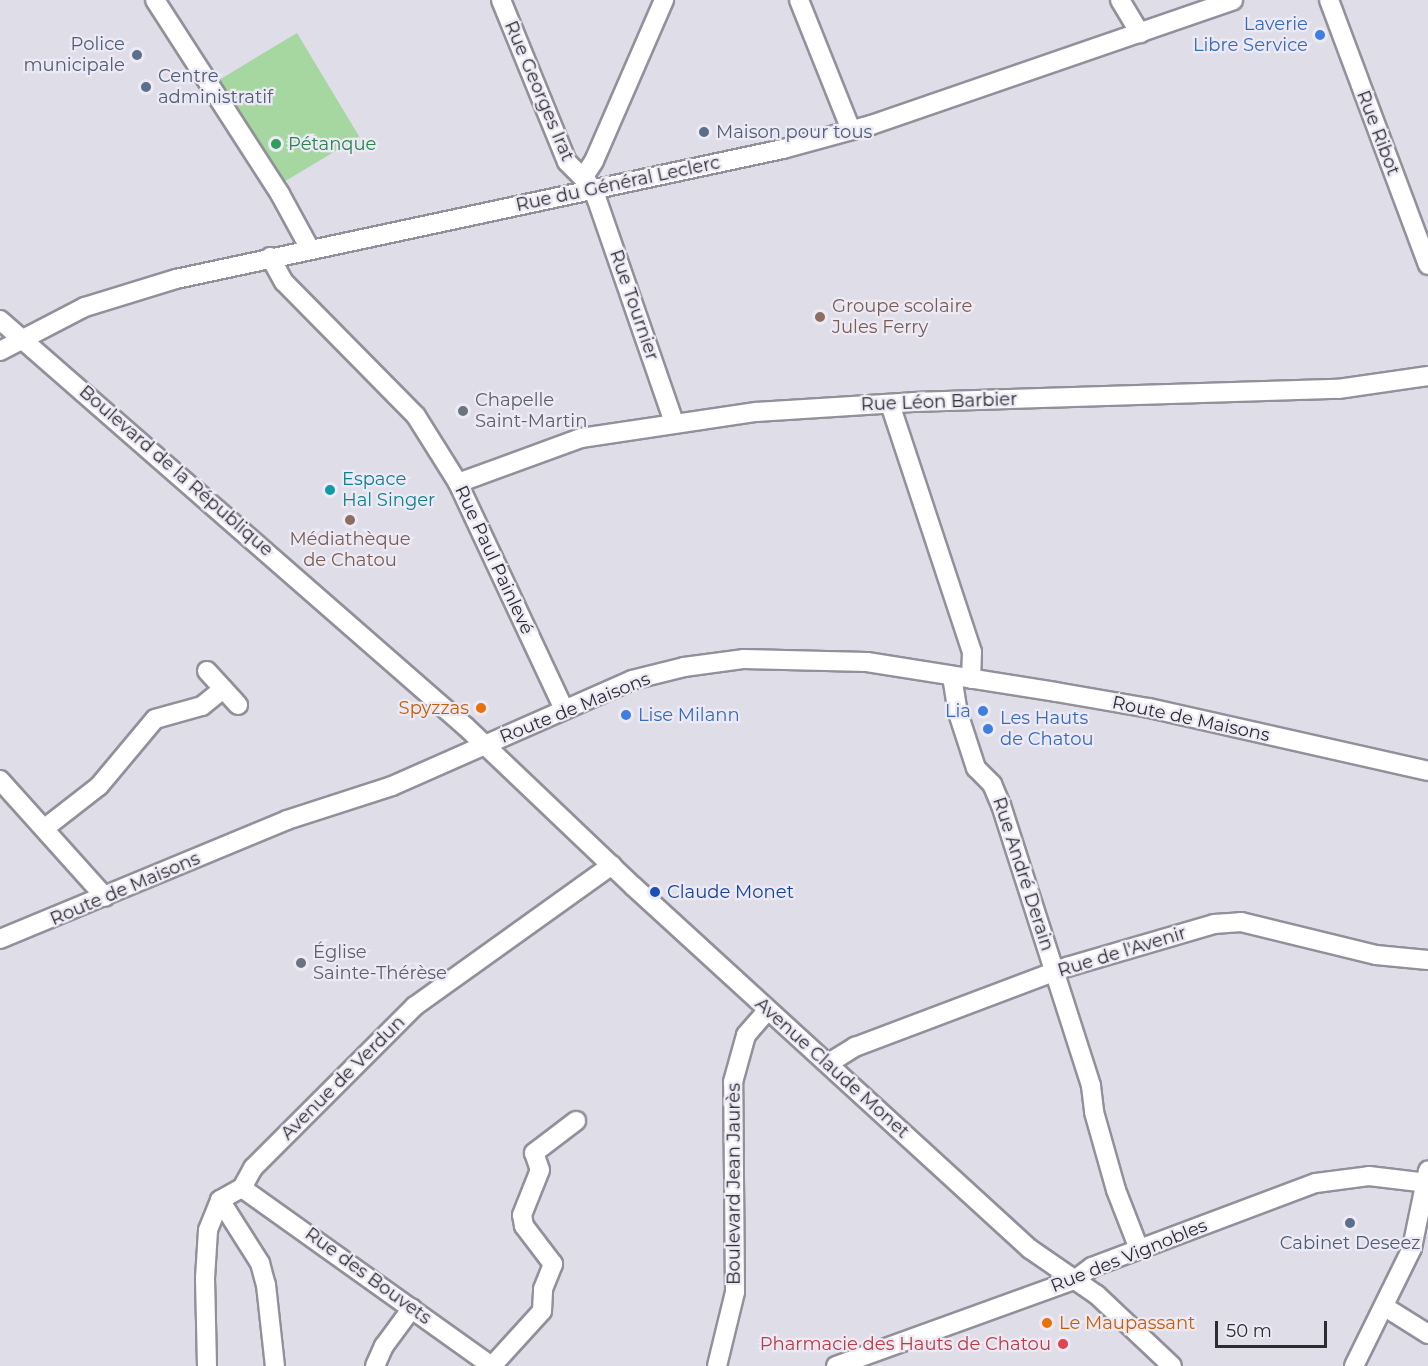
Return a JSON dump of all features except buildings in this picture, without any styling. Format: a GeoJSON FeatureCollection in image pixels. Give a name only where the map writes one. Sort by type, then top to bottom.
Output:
{"type":"FeatureCollection","features":[{"type":"Feature","properties":{"kind":"street"},"geometry":{"type":"LineString","coordinates":[[155,0],[280,194],[310,249]]}},
{"type":"Feature","properties":{"kind":"street","name":"Rue Georges Irat"},"geometry":{"type":"LineString","coordinates":[[501,0],[567,162],[587,184]]}},
{"type":"Feature","properties":{"kind":"street"},"geometry":{"type":"LineString","coordinates":[[587,184],[594,161],[664,0]]}},
{"type":"Feature","properties":{"kind":"street"},"geometry":{"type":"LineString","coordinates":[[799,0],[851,130]]}},
{"type":"Feature","properties":{"kind":"street"},"geometry":{"type":"LineString","coordinates":[[1120,0],[1140,33]]}},
{"type":"Feature","properties":{"kind":"street","name":"Rue du Général Leclerc"},"geometry":{"type":"LineString","coordinates":[[0,351],[21,338],[85,307],[122,295],[270,257],[587,184],[851,130],[1233,0]]}},
{"type":"Feature","properties":{"kind":"street","name":"Rue Ribot"},"geometry":{"type":"LineString","coordinates":[[1329,0],[1428,265]]}},
{"type":"Feature","properties":{"kind":"street","name":"Rue Tournier"},"geometry":{"type":"LineString","coordinates":[[587,184],[675,422]]}},
{"type":"Feature","properties":{"kind":"street","name":"Rue Paul Painlevé"},"geometry":{"type":"LineString","coordinates":[[270,257],[284,282],[405,401],[458,483],[564,709]]}},
{"type":"Feature","properties":{"kind":"street","name":"Boulevard de la République"},"geometry":{"type":"LineString","coordinates":[[0,320],[258,542],[485,745]]}},
{"type":"Feature","properties":{"kind":"street","name":"Rue Léon Barbier"},"geometry":{"type":"LineString","coordinates":[[458,483],[581,438],[675,422],[756,412],[890,404],[1338,389],[1428,376]]}},
{"type":"Feature","properties":{"kind":"street"},"geometry":{"type":"LineString","coordinates":[[890,404],[972,652],[971,679]]}},
{"type":"Feature","properties":{"kind":"street","name":"Route de Maisons"},"geometry":{"type":"LineString","coordinates":[[0,939],[287,820],[361,793],[392,786],[632,680],[684,667],[744,658],[867,662],[1149,708],[1428,771]]}},
{"type":"Feature","properties":{"kind":"street"},"geometry":{"type":"LineString","coordinates":[[207,671],[238,705]]}},
{"type":"Feature","properties":{"kind":"street","name":"Rue André Derain"},"geometry":{"type":"LineString","coordinates":[[951,676],[958,712],[976,768],[992,784],[1001,805],[1091,1086],[1102,1145],[1139,1249]]}},
{"type":"Feature","properties":{"kind":"street"},"geometry":{"type":"LineString","coordinates":[[45,828],[99,786],[155,719],[202,706],[223,689]]}},
{"type":"Feature","properties":{"kind":"street"},"geometry":{"type":"LineString","coordinates":[[485,745],[612,866]]}},
{"type":"Feature","properties":{"kind":"street"},"geometry":{"type":"LineString","coordinates":[[0,780],[105,897]]}},
{"type":"Feature","properties":{"kind":"street","name":"Avenue Claude Monet"},"geometry":{"type":"LineString","coordinates":[[612,866],[1033,1252],[1076,1279],[1172,1366]]}},
{"type":"Feature","properties":{"kind":"street","name":"Avenue de Verdun"},"geometry":{"type":"LineString","coordinates":[[220,1200],[242,1188],[253,1168],[415,1006],[612,866]]}},
{"type":"Feature","properties":{"kind":"street","name":"Rue de l'Avenir"},"geometry":{"type":"LineString","coordinates":[[829,1063],[855,1047],[1055,972],[1214,924],[1241,922],[1376,955],[1428,960]]}},
{"type":"Feature","properties":{"kind":"street","name":"Boulevard Jean Jaurès"},"geometry":{"type":"LineString","coordinates":[[717,1366],[735,1292],[733,1082],[746,1035],[768,1010]]}},
{"type":"Feature","properties":{"kind":"street"},"geometry":{"type":"LineString","coordinates":[[492,1366],[542,1311],[543,1289],[553,1264],[524,1226],[522,1215],[540,1170],[534,1153],[576,1121]]}},
{"type":"Feature","properties":{"kind":"street","name":"Rue des Vignobles"},"geometry":{"type":"LineString","coordinates":[[836,1366],[1076,1279],[1092,1267],[1316,1183],[1369,1176],[1427,1179]]}},
{"type":"Feature","properties":{"kind":"street"},"geometry":{"type":"LineString","coordinates":[[1354,1366],[1412,1248],[1427,1179]]}},
{"type":"Feature","properties":{"kind":"street","name":"Rue des Bouvets"},"geometry":{"type":"LineString","coordinates":[[242,1188],[492,1366]]}},
{"type":"Feature","properties":{"kind":"street"},"geometry":{"type":"LineString","coordinates":[[207,1366],[206,1266],[210,1222],[220,1200]]}},
{"type":"Feature","properties":{"kind":"street"},"geometry":{"type":"LineString","coordinates":[[220,1200],[260,1263],[266,1285],[276,1366]]}},
{"type":"Feature","properties":{"kind":"street"},"geometry":{"type":"LineString","coordinates":[[1385,1307],[1428,1334]]}},
{"type":"Feature","properties":{"kind":"street"},"geometry":{"type":"LineString","coordinates":[[379,1364],[412,1308]]}},
{"type":"Feature","properties":{"kind":"green space"},"geometry":{"type":"Polygon","coordinates":[[[297,33],[359,137],[280,184],[218,80],[297,33]]]}},
{"type":"Feature","properties":{"kind":"place","name":"Laverie Libre Service"},"geometry":{"type":"Point","coordinates":[1320,35]}},
{"type":"Feature","properties":{"kind":"place","name":"Police municipale"},"geometry":{"type":"Point","coordinates":[137,55]}},
{"type":"Feature","properties":{"kind":"place","name":"Centre administratif"},"geometry":{"type":"Point","coordinates":[146,87]}},
{"type":"Feature","properties":{"kind":"place","name":"Maison pour tous"},"geometry":{"type":"Point","coordinates":[704,132]}},
{"type":"Feature","properties":{"kind":"place","name":"Pétanque"},"geometry":{"type":"Point","coordinates":[276,144]}},
{"type":"Feature","properties":{"kind":"place","name":"Groupe scolaire Jules Ferry"},"geometry":{"type":"Point","coordinates":[820,317]}},
{"type":"Feature","properties":{"kind":"place","name":"Chapelle Saint-Martin"},"geometry":{"type":"Point","coordinates":[463,411]}},
{"type":"Feature","properties":{"kind":"place","name":"Espace Hal Singer"},"geometry":{"type":"Point","coordinates":[330,490]}},
{"type":"Feature","properties":{"kind":"place","name":"Médiathèque de Chatou"},"geometry":{"type":"Point","coordinates":[350,520]}},
{"type":"Feature","properties":{"kind":"place","name":"Spyzzas"},"geometry":{"type":"Point","coordinates":[481,708]}},
{"type":"Feature","properties":{"kind":"place","name":"Lia"},"geometry":{"type":"Point","coordinates":[983,711]}},
{"type":"Feature","properties":{"kind":"place","name":"Lise Milann"},"geometry":{"type":"Point","coordinates":[626,715]}},
{"type":"Feature","properties":{"kind":"place","name":"Les Hauts de Chatou"},"geometry":{"type":"Point","coordinates":[988,729]}},
{"type":"Feature","properties":{"kind":"place","name":"Claude Monet"},"geometry":{"type":"Point","coordinates":[655,892]}},
{"type":"Feature","properties":{"kind":"place","name":"Église Sainte-Thérèse"},"geometry":{"type":"Point","coordinates":[301,963]}},
{"type":"Feature","properties":{"kind":"place","name":"Cabinet Deseez"},"geometry":{"type":"Point","coordinates":[1350,1223]}},
{"type":"Feature","properties":{"kind":"place","name":"Le Maupassant"},"geometry":{"type":"Point","coordinates":[1047,1323]}},
{"type":"Feature","properties":{"kind":"place","name":"Pharmacie des Hauts de Chatou"},"geometry":{"type":"Point","coordinates":[1063,1344]}}]}
